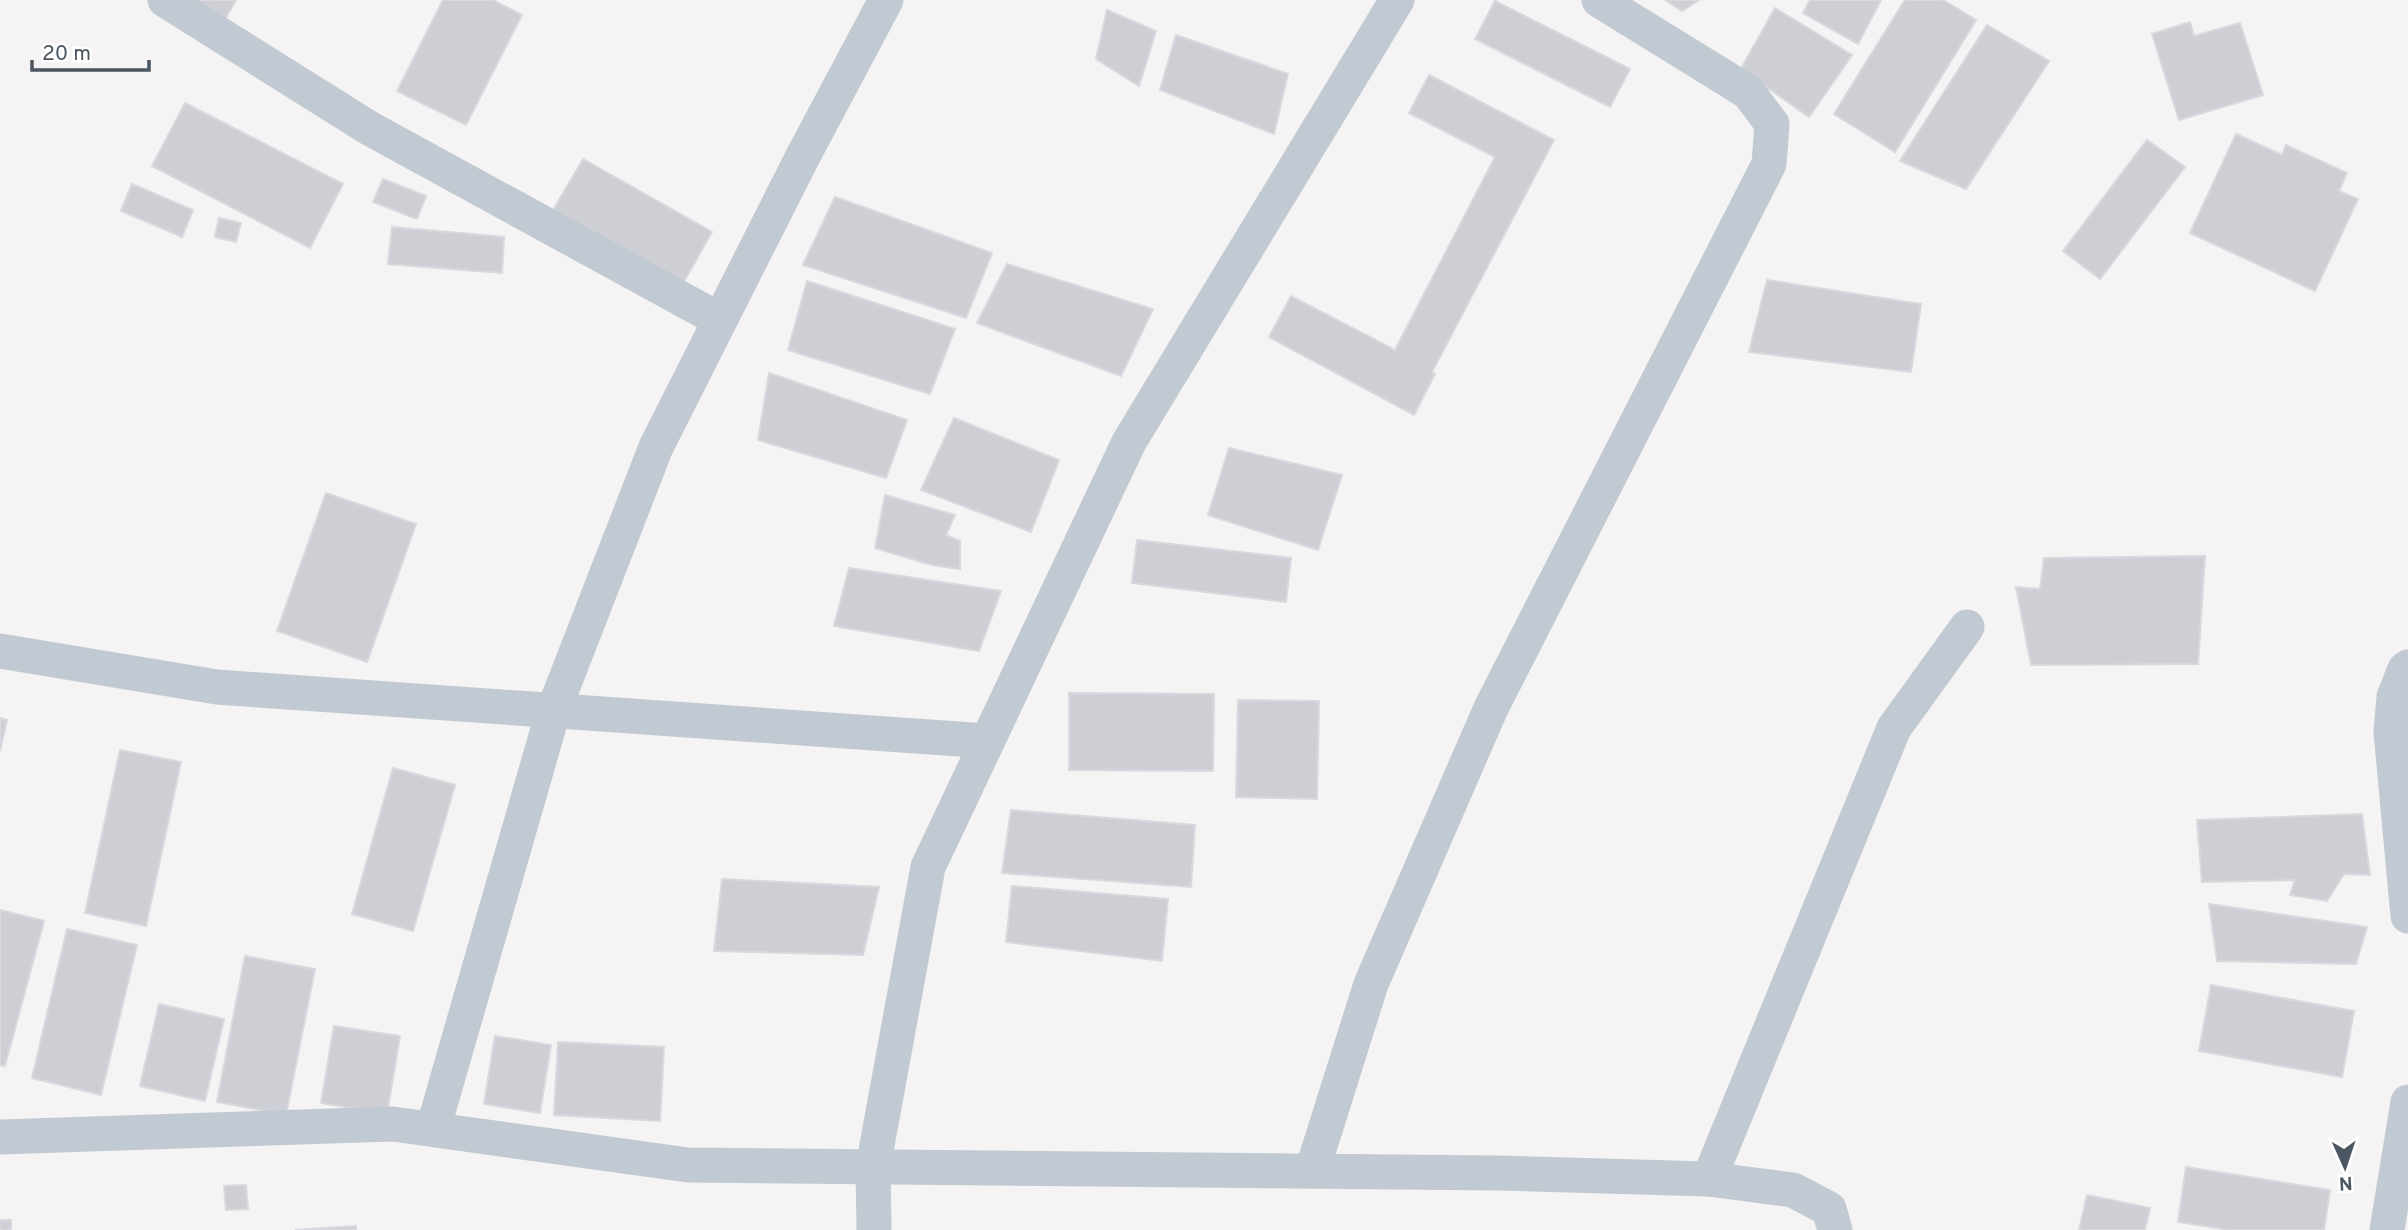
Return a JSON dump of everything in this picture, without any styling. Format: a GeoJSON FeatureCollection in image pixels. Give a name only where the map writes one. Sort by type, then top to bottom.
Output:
{"type":"FeatureCollection","features":[{"type":"Feature","properties":{"kind":"street"},"geometry":{"type":"LineString","coordinates":[[165,0],[369,128],[720,320]]}},
{"type":"Feature","properties":{"kind":"street"},"geometry":{"type":"LineString","coordinates":[[433,1129],[553,712],[656,447],[802,158],[886,0]]}},
{"type":"Feature","properties":{"kind":"street"},"geometry":{"type":"LineString","coordinates":[[874,1230],[873,1167],[928,867],[1129,442],[1397,0]]}},
{"type":"Feature","properties":{"kind":"street"},"geometry":{"type":"LineString","coordinates":[[1312,1171],[1371,984],[1491,708],[1769,164],[1772,124],[1748,92],[1599,0]]}},
{"type":"Feature","properties":{"kind":"street"},"geometry":{"type":"LineString","coordinates":[[1709,1179],[1894,728],[1968,627]]}},
{"type":"Feature","properties":{"kind":"street"},"geometry":{"type":"LineString","coordinates":[[0,651],[217,687],[987,741]]}},
{"type":"Feature","properties":{"kind":"street"},"geometry":{"type":"LineString","coordinates":[[2408,667],[2405,668],[2394,697],[2391,732],[2408,916]]}},
{"type":"Feature","properties":{"kind":"street"},"geometry":{"type":"LineString","coordinates":[[2387,1230],[2408,1102]]}},
{"type":"Feature","properties":{"kind":"street"},"geometry":{"type":"LineString","coordinates":[[0,1137],[393,1124],[688,1165],[1312,1171],[1709,1179],[1793,1191],[1829,1209],[1835,1230]]}},
{"type":"Feature","properties":{"kind":"building"},"geometry":{"type":"Polygon","coordinates":[[[189,0],[236,0],[224,21],[189,0]]]}},
{"type":"Feature","properties":{"kind":"building"},"geometry":{"type":"Polygon","coordinates":[[[443,0],[493,0],[522,15],[466,125],[397,91],[443,0]]]}},
{"type":"Feature","properties":{"kind":"building"},"geometry":{"type":"Polygon","coordinates":[[[1665,0],[1699,0],[1682,11],[1665,0]]]}},
{"type":"Feature","properties":{"kind":"building"},"geometry":{"type":"Polygon","coordinates":[[[1810,0],[1881,0],[1858,44],[1803,13],[1810,0]]]}},
{"type":"Feature","properties":{"kind":"building"},"geometry":{"type":"Polygon","coordinates":[[[1905,0],[1943,0],[1976,20],[1895,152],[1834,114],[1905,0]]]}},
{"type":"Feature","properties":{"kind":"building"},"geometry":{"type":"Polygon","coordinates":[[[1495,1],[1630,69],[1610,107],[1475,39],[1495,1]]]}},
{"type":"Feature","properties":{"kind":"building"},"geometry":{"type":"Polygon","coordinates":[[[1775,8],[1852,55],[1809,117],[1741,69],[1775,8]]]}},
{"type":"Feature","properties":{"kind":"building"},"geometry":{"type":"Polygon","coordinates":[[[1107,10],[1156,31],[1139,86],[1096,59],[1107,10]]]}},
{"type":"Feature","properties":{"kind":"building"},"geometry":{"type":"Polygon","coordinates":[[[2190,22],[2194,36],[2240,23],[2263,95],[2179,120],[2152,34],[2190,22]]]}},
{"type":"Feature","properties":{"kind":"building"},"geometry":{"type":"Polygon","coordinates":[[[1987,25],[2049,61],[1966,189],[1900,161],[1987,25]]]}},
{"type":"Feature","properties":{"kind":"building"},"geometry":{"type":"Polygon","coordinates":[[[1176,35],[1288,74],[1274,134],[1160,90],[1176,35]]]}},
{"type":"Feature","properties":{"kind":"building"},"geometry":{"type":"Polygon","coordinates":[[[1429,75],[1554,140],[1432,372],[1435,374],[1414,415],[1269,337],[1291,296],[1395,350],[1495,157],[1409,113],[1429,75]]]}},
{"type":"Feature","properties":{"kind":"building"},"geometry":{"type":"Polygon","coordinates":[[[185,103],[343,184],[310,248],[152,166],[185,103]]]}},
{"type":"Feature","properties":{"kind":"building"},"geometry":{"type":"Polygon","coordinates":[[[2236,134],[2282,155],[2286,145],[2347,173],[2339,191],[2358,199],[2315,291],[2190,233],[2236,134]]]}},
{"type":"Feature","properties":{"kind":"building"},"geometry":{"type":"Polygon","coordinates":[[[2147,140],[2185,167],[2100,279],[2063,251],[2147,140]]]}},
{"type":"Feature","properties":{"kind":"building"},"geometry":{"type":"Polygon","coordinates":[[[583,159],[712,232],[682,285],[552,212],[583,159]]]}},
{"type":"Feature","properties":{"kind":"building"},"geometry":{"type":"Polygon","coordinates":[[[383,179],[426,196],[417,219],[373,202],[383,179]]]}},
{"type":"Feature","properties":{"kind":"building"},"geometry":{"type":"Polygon","coordinates":[[[132,184],[193,210],[182,237],[121,211],[132,184]]]}},
{"type":"Feature","properties":{"kind":"building"},"geometry":{"type":"Polygon","coordinates":[[[835,197],[992,253],[966,318],[803,265],[835,197]]]}},
{"type":"Feature","properties":{"kind":"building"},"geometry":{"type":"Polygon","coordinates":[[[219,218],[241,223],[236,242],[215,237],[219,218]]]}},
{"type":"Feature","properties":{"kind":"building"},"geometry":{"type":"Polygon","coordinates":[[[392,227],[504,237],[502,273],[388,264],[392,227]]]}},
{"type":"Feature","properties":{"kind":"building"},"geometry":{"type":"Polygon","coordinates":[[[1007,264],[1153,309],[1121,376],[977,323],[1007,264]]]}},
{"type":"Feature","properties":{"kind":"building"},"geometry":{"type":"Polygon","coordinates":[[[1767,280],[1921,304],[1911,372],[1749,352],[1767,280]]]}},
{"type":"Feature","properties":{"kind":"building"},"geometry":{"type":"Polygon","coordinates":[[[807,281],[955,329],[930,394],[788,350],[807,281]]]}},
{"type":"Feature","properties":{"kind":"building"},"geometry":{"type":"Polygon","coordinates":[[[769,373],[907,420],[886,478],[758,440],[769,373]]]}},
{"type":"Feature","properties":{"kind":"building"},"geometry":{"type":"Polygon","coordinates":[[[954,418],[1059,460],[1031,532],[921,490],[954,418]]]}},
{"type":"Feature","properties":{"kind":"building"},"geometry":{"type":"Polygon","coordinates":[[[1229,448],[1342,475],[1318,550],[1208,515],[1229,448]]]}},
{"type":"Feature","properties":{"kind":"building"},"geometry":{"type":"Polygon","coordinates":[[[326,493],[416,524],[367,662],[277,631],[326,493]]]}},
{"type":"Feature","properties":{"kind":"building"},"geometry":{"type":"Polygon","coordinates":[[[885,495],[955,515],[946,535],[960,541],[960,569],[932,565],[875,548],[885,495]]]}},
{"type":"Feature","properties":{"kind":"building"},"geometry":{"type":"Polygon","coordinates":[[[1137,540],[1291,558],[1286,602],[1132,583],[1137,540]]]}},
{"type":"Feature","properties":{"kind":"building"},"geometry":{"type":"Polygon","coordinates":[[[2205,556],[2198,664],[2031,665],[2016,587],[2040,589],[2044,558],[2205,556]]]}},
{"type":"Feature","properties":{"kind":"building"},"geometry":{"type":"Polygon","coordinates":[[[849,568],[1001,591],[979,651],[834,626],[849,568]]]}},
{"type":"Feature","properties":{"kind":"building"},"geometry":{"type":"Polygon","coordinates":[[[1069,693],[1214,694],[1213,771],[1069,770],[1069,693]]]}},
{"type":"Feature","properties":{"kind":"building"},"geometry":{"type":"Polygon","coordinates":[[[1238,700],[1319,701],[1317,799],[1236,797],[1238,700]]]}},
{"type":"Feature","properties":{"kind":"building"},"geometry":{"type":"Polygon","coordinates":[[[0,718],[7,720],[0,751],[0,718]]]}},
{"type":"Feature","properties":{"kind":"building"},"geometry":{"type":"Polygon","coordinates":[[[120,750],[181,762],[146,926],[85,913],[120,750]]]}},
{"type":"Feature","properties":{"kind":"building"},"geometry":{"type":"Polygon","coordinates":[[[393,768],[455,785],[413,931],[352,914],[393,768]]]}},
{"type":"Feature","properties":{"kind":"building"},"geometry":{"type":"Polygon","coordinates":[[[1011,810],[1195,825],[1191,887],[1002,873],[1011,810]]]}},
{"type":"Feature","properties":{"kind":"building"},"geometry":{"type":"Polygon","coordinates":[[[2362,814],[2370,875],[2344,874],[2327,901],[2290,895],[2295,880],[2202,882],[2197,820],[2362,814]]]}},
{"type":"Feature","properties":{"kind":"building"},"geometry":{"type":"Polygon","coordinates":[[[722,879],[879,887],[863,955],[714,951],[722,879]]]}},
{"type":"Feature","properties":{"kind":"building"},"geometry":{"type":"Polygon","coordinates":[[[1012,886],[1168,899],[1162,961],[1006,942],[1012,886]]]}},
{"type":"Feature","properties":{"kind":"building"},"geometry":{"type":"Polygon","coordinates":[[[2209,904],[2367,927],[2356,964],[2217,961],[2209,904]]]}},
{"type":"Feature","properties":{"kind":"building"},"geometry":{"type":"Polygon","coordinates":[[[0,910],[44,921],[5,1066],[0,1065],[0,910]]]}},
{"type":"Feature","properties":{"kind":"building"},"geometry":{"type":"Polygon","coordinates":[[[67,929],[137,945],[101,1095],[32,1078],[67,929]]]}},
{"type":"Feature","properties":{"kind":"building"},"geometry":{"type":"Polygon","coordinates":[[[245,956],[315,969],[286,1115],[217,1102],[245,956]]]}},
{"type":"Feature","properties":{"kind":"building"},"geometry":{"type":"Polygon","coordinates":[[[2211,985],[2354,1011],[2342,1077],[2199,1051],[2211,985]]]}},
{"type":"Feature","properties":{"kind":"building"},"geometry":{"type":"Polygon","coordinates":[[[159,1004],[224,1019],[205,1101],[140,1086],[159,1004]]]}},
{"type":"Feature","properties":{"kind":"building"},"geometry":{"type":"Polygon","coordinates":[[[334,1026],[400,1036],[387,1114],[321,1103],[334,1026]]]}},
{"type":"Feature","properties":{"kind":"building"},"geometry":{"type":"Polygon","coordinates":[[[495,1036],[551,1045],[540,1113],[484,1104],[495,1036]]]}},
{"type":"Feature","properties":{"kind":"building"},"geometry":{"type":"Polygon","coordinates":[[[558,1042],[664,1047],[660,1121],[554,1115],[558,1042]]]}},
{"type":"Feature","properties":{"kind":"building"},"geometry":{"type":"Polygon","coordinates":[[[2186,1167],[2330,1190],[2324,1230],[2230,1230],[2178,1222],[2186,1167]]]}},
{"type":"Feature","properties":{"kind":"building"},"geometry":{"type":"Polygon","coordinates":[[[246,1185],[248,1209],[226,1210],[224,1186],[246,1185]]]}},
{"type":"Feature","properties":{"kind":"building"},"geometry":{"type":"Polygon","coordinates":[[[2087,1195],[2150,1208],[2145,1230],[2079,1230],[2087,1195]]]}},
{"type":"Feature","properties":{"kind":"building"},"geometry":{"type":"Polygon","coordinates":[[[0,1220],[11,1220],[11,1230],[0,1230],[0,1220]]]}},
{"type":"Feature","properties":{"kind":"building"},"geometry":{"type":"Polygon","coordinates":[[[356,1226],[356,1230],[295,1230],[356,1226]]]}}]}
